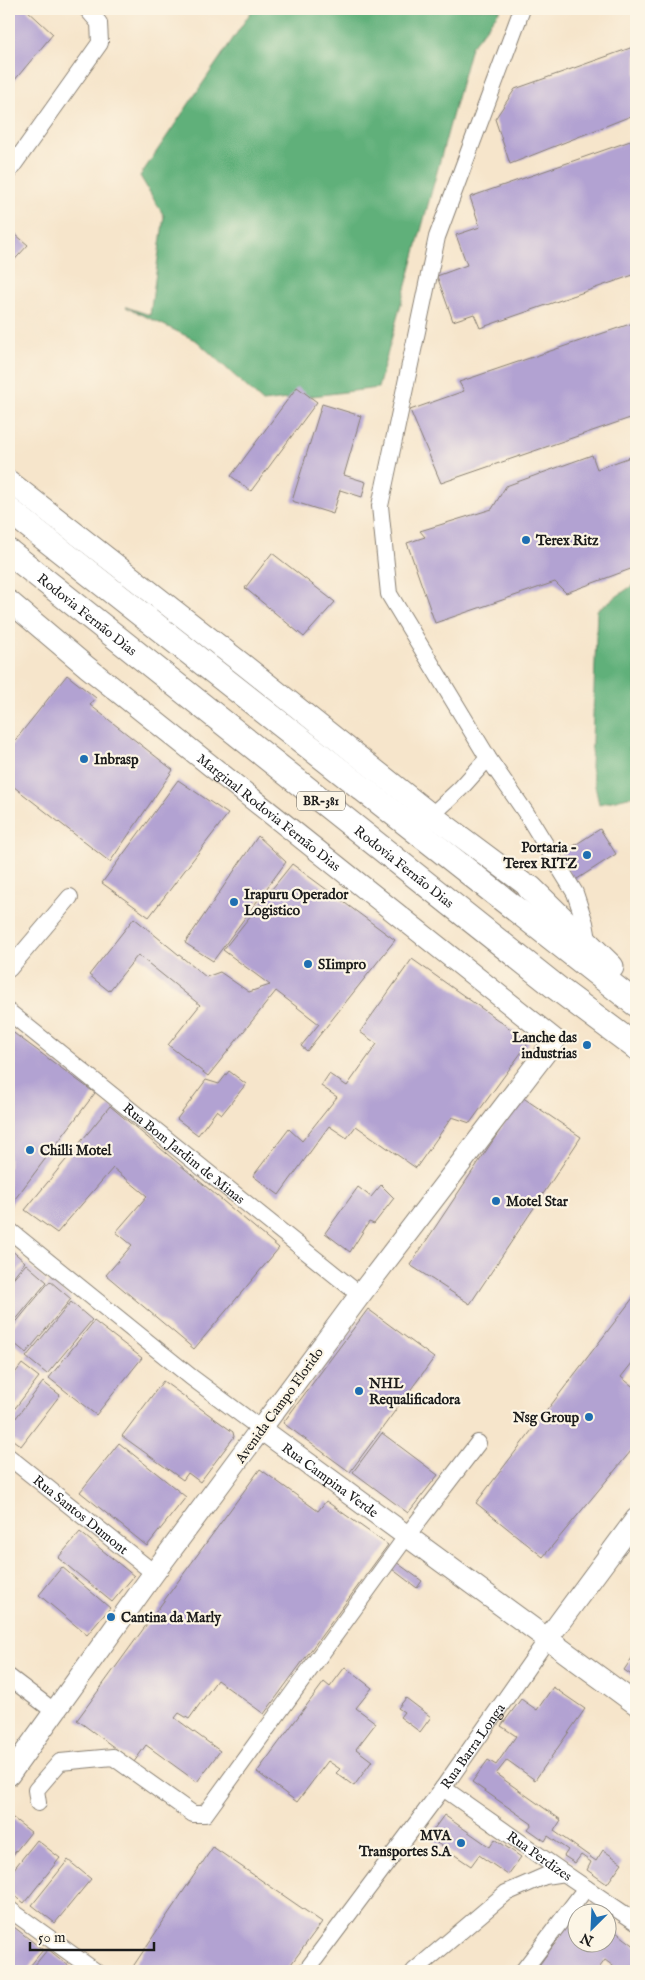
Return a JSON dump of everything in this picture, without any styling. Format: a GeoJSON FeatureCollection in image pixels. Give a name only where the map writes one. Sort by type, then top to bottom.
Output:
{"type":"FeatureCollection","features":[{"type":"Feature","properties":{"kind":"highway","name":"BR-381"},"geometry":{"type":"LineString","coordinates":[[9,510],[636,1004]]}},
{"type":"Feature","properties":{"kind":"highway","name":"Rodovia Fernão Dias"},"geometry":{"type":"LineString","coordinates":[[9,552],[557,988],[636,1047]]}},
{"type":"Feature","properties":{"kind":"highway","name":"BR-381"},"geometry":{"type":"LineString","coordinates":[[530,888],[612,967],[636,1004]]}},
{"type":"Feature","properties":{"kind":"main road","name":"BR-381"},"geometry":{"type":"LineString","coordinates":[[9,481],[244,665],[432,816],[530,888]]}},
{"type":"Feature","properties":{"kind":"main road","name":"Marginal Rodovia Fernão Dias"},"geometry":{"type":"LineString","coordinates":[[9,601],[87,667],[555,1040]]}},
{"type":"Feature","properties":{"kind":"main road","name":"Avenida Campo Florido"},"geometry":{"type":"LineString","coordinates":[[9,1775],[154,1574],[360,1295],[555,1040]]}},
{"type":"Feature","properties":{"kind":"main road","name":"Rua Campina Verde"},"geometry":{"type":"LineString","coordinates":[[261,1430],[636,1704]]}},
{"type":"Feature","properties":{"kind":"main road","name":"Rua Barra Longa"},"geometry":{"type":"LineString","coordinates":[[548,1638],[636,1519]]}},
{"type":"Feature","properties":{"kind":"street"},"geometry":{"type":"LineString","coordinates":[[9,171],[100,43],[99,23],[87,9]]}},
{"type":"Feature","properties":{"kind":"street"},"geometry":{"type":"LineString","coordinates":[[522,9],[437,237],[380,506],[390,594],[488,758],[526,813],[574,893],[585,922],[589,946]]}},
{"type":"Feature","properties":{"kind":"street"},"geometry":{"type":"LineString","coordinates":[[432,816],[488,758]]}},
{"type":"Feature","properties":{"kind":"street"},"geometry":{"type":"LineString","coordinates":[[9,969],[70,897]]}},
{"type":"Feature","properties":{"kind":"street","name":"Rua Bom Jardim de Minas"},"geometry":{"type":"LineString","coordinates":[[9,1012],[360,1295]]}},
{"type":"Feature","properties":{"kind":"street","name":"Rua Campina Verde"},"geometry":{"type":"LineString","coordinates":[[9,1230],[191,1378],[261,1430]]}},
{"type":"Feature","properties":{"kind":"street"},"geometry":{"type":"LineString","coordinates":[[38,1803],[36,1790],[60,1762],[113,1757],[193,1814],[205,1814],[406,1537],[478,1443]]}},
{"type":"Feature","properties":{"kind":"street","name":"Rua Santos Dumont"},"geometry":{"type":"LineString","coordinates":[[9,1457],[154,1574]]}},
{"type":"Feature","properties":{"kind":"street","name":"Rua Barra Longa"},"geometry":{"type":"LineString","coordinates":[[306,1971],[443,1788],[548,1638]]}},
{"type":"Feature","properties":{"kind":"street"},"geometry":{"type":"LineString","coordinates":[[9,1677],[55,1712]]}},
{"type":"Feature","properties":{"kind":"street","name":"Rua Perdizes"},"geometry":{"type":"LineString","coordinates":[[443,1788],[636,1922]]}},
{"type":"Feature","properties":{"kind":"street"},"geometry":{"type":"LineString","coordinates":[[414,1971],[506,1893],[546,1876],[564,1873]]}},
{"type":"Feature","properties":{"kind":"street"},"geometry":{"type":"LineString","coordinates":[[523,1971],[586,1888]]}},
{"type":"Feature","properties":{"kind":"street"},"geometry":{"type":"LineString","coordinates":[[9,1909],[91,1970]]}},
{"type":"Feature","properties":{"kind":"green space"},"geometry":{"type":"Polygon","coordinates":[[[253,9],[501,9],[471,47],[378,388],[263,402],[197,341],[126,307],[150,315],[164,216],[140,176],[253,9]]]}},
{"type":"Feature","properties":{"kind":"green space"},"geometry":{"type":"Polygon","coordinates":[[[636,583],[636,750],[628,748],[636,756],[636,795],[599,804],[591,767],[597,610],[636,583]]]}},
{"type":"Feature","properties":{"kind":"building"},"geometry":{"type":"Polygon","coordinates":[[[9,9],[26,9],[53,34],[9,87],[9,9]]]}},
{"type":"Feature","properties":{"kind":"building"},"geometry":{"type":"Polygon","coordinates":[[[636,46],[636,114],[510,164],[495,119],[515,89],[636,46]]]}},
{"type":"Feature","properties":{"kind":"building"},"geometry":{"type":"Polygon","coordinates":[[[636,139],[636,274],[480,328],[474,314],[453,321],[437,276],[467,265],[456,235],[480,227],[470,197],[636,139]]]}},
{"type":"Feature","properties":{"kind":"building"},"geometry":{"type":"Polygon","coordinates":[[[9,229],[28,245],[9,266],[9,229]]]}},
{"type":"Feature","properties":{"kind":"building"},"geometry":{"type":"Polygon","coordinates":[[[636,322],[636,416],[441,483],[410,410],[464,391],[459,382],[636,322]]]}},
{"type":"Feature","properties":{"kind":"building"},"geometry":{"type":"Polygon","coordinates":[[[297,387],[317,402],[251,491],[231,476],[297,387]]]}},
{"type":"Feature","properties":{"kind":"building"},"geometry":{"type":"Polygon","coordinates":[[[322,404],[361,416],[344,475],[366,482],[362,497],[340,490],[333,514],[292,501],[322,404]]]}},
{"type":"Feature","properties":{"kind":"building","name":"Terex Ritz"},"geometry":{"type":"Polygon","coordinates":[[[592,455],[597,469],[636,455],[636,567],[566,593],[555,582],[435,623],[407,543],[425,537],[420,531],[492,509],[506,486],[592,455]]]}},
{"type":"Feature","properties":{"kind":"building"},"geometry":{"type":"Polygon","coordinates":[[[272,553],[335,602],[304,637],[245,588],[272,553]]]}},
{"type":"Feature","properties":{"kind":"building","name":"Inbrasp"},"geometry":{"type":"Polygon","coordinates":[[[67,675],[96,698],[90,705],[173,770],[110,862],[9,783],[9,748],[67,675]]]}},
{"type":"Feature","properties":{"kind":"building"},"geometry":{"type":"Polygon","coordinates":[[[178,780],[228,814],[149,917],[102,883],[178,780]]]}},
{"type":"Feature","properties":{"kind":"building","name":"Portaria - Terex RITZ"},"geometry":{"type":"Polygon","coordinates":[[[600,829],[616,854],[574,881],[558,856],[600,829]]]}},
{"type":"Feature","properties":{"kind":"building","name":"Irapuru Operador Logistico"},"geometry":{"type":"Polygon","coordinates":[[[258,836],[286,862],[213,961],[185,943],[258,836]]]}},
{"type":"Feature","properties":{"kind":"building","name":"SIimpro"},"geometry":{"type":"Polygon","coordinates":[[[292,864],[395,940],[307,1051],[301,1046],[319,1024],[276,991],[208,1076],[168,1045],[200,1005],[138,955],[109,991],[89,975],[134,918],[206,977],[220,972],[249,992],[270,985],[223,950],[292,864]]]}},
{"type":"Feature","properties":{"kind":"building"},"geometry":{"type":"Polygon","coordinates":[[[412,959],[529,1042],[470,1123],[452,1117],[416,1168],[356,1126],[347,1138],[329,1126],[279,1195],[253,1176],[289,1129],[302,1141],[337,1097],[321,1086],[329,1074],[347,1086],[377,1044],[360,1032],[412,959]]]}},
{"type":"Feature","properties":{"kind":"building","name":"Chilli Motel"},"geometry":{"type":"Polygon","coordinates":[[[11,1031],[95,1093],[9,1207],[9,1035],[11,1031]]]}},
{"type":"Feature","properties":{"kind":"building"},"geometry":{"type":"Polygon","coordinates":[[[229,1071],[246,1084],[222,1114],[217,1110],[198,1135],[177,1119],[206,1080],[219,1084],[229,1071]]]}},
{"type":"Feature","properties":{"kind":"building","name":"Motel Star"},"geometry":{"type":"Polygon","coordinates":[[[522,1097],[581,1137],[470,1304],[410,1265],[522,1097]]]}},
{"type":"Feature","properties":{"kind":"building"},"geometry":{"type":"Polygon","coordinates":[[[110,1106],[279,1248],[194,1349],[106,1275],[132,1245],[116,1232],[147,1196],[113,1168],[57,1233],[25,1210],[110,1106]]]}},
{"type":"Feature","properties":{"kind":"building"},"geometry":{"type":"Polygon","coordinates":[[[381,1185],[394,1198],[374,1224],[369,1222],[350,1252],[325,1233],[358,1187],[371,1197],[381,1185]]]}},
{"type":"Feature","properties":{"kind":"building"},"geometry":{"type":"Polygon","coordinates":[[[9,1248],[25,1262],[9,1282],[9,1248]]]}},
{"type":"Feature","properties":{"kind":"building"},"geometry":{"type":"Polygon","coordinates":[[[26,1264],[47,1282],[9,1328],[9,1284],[26,1264]]]}},
{"type":"Feature","properties":{"kind":"building"},"geometry":{"type":"Polygon","coordinates":[[[50,1281],[71,1299],[26,1353],[9,1339],[9,1331],[50,1281]]]}},
{"type":"Feature","properties":{"kind":"building","name":"Nsg Group"},"geometry":{"type":"Polygon","coordinates":[[[636,1294],[636,1358],[621,1377],[636,1389],[636,1445],[543,1557],[476,1503],[636,1294]]]}},
{"type":"Feature","properties":{"kind":"building"},"geometry":{"type":"Polygon","coordinates":[[[71,1302],[92,1320],[47,1374],[26,1357],[71,1302]]]}},
{"type":"Feature","properties":{"kind":"building","name":"NHL Requalificadora"},"geometry":{"type":"Polygon","coordinates":[[[368,1309],[434,1358],[350,1472],[283,1423],[368,1309]]]}},
{"type":"Feature","properties":{"kind":"building"},"geometry":{"type":"Polygon","coordinates":[[[94,1321],[142,1358],[96,1415],[49,1378],[94,1321]]]}},
{"type":"Feature","properties":{"kind":"building"},"geometry":{"type":"Polygon","coordinates":[[[22,1364],[39,1377],[9,1416],[9,1381],[22,1364]]]}},
{"type":"Feature","properties":{"kind":"building"},"geometry":{"type":"Polygon","coordinates":[[[163,1381],[233,1432],[234,1437],[200,1482],[188,1473],[183,1480],[122,1436],[163,1381]]]}},
{"type":"Feature","properties":{"kind":"building"},"geometry":{"type":"Polygon","coordinates":[[[43,1382],[60,1395],[21,1446],[9,1437],[9,1427],[43,1382]]]}},
{"type":"Feature","properties":{"kind":"building"},"geometry":{"type":"Polygon","coordinates":[[[382,1433],[438,1475],[408,1513],[353,1472],[382,1433]]]}},
{"type":"Feature","properties":{"kind":"building"},"geometry":{"type":"Polygon","coordinates":[[[119,1443],[186,1497],[147,1546],[80,1492],[119,1443]]]}},
{"type":"Feature","properties":{"kind":"building"},"geometry":{"type":"Polygon","coordinates":[[[260,1469],[318,1511],[326,1501],[388,1545],[264,1714],[217,1680],[189,1719],[179,1713],[175,1718],[220,1751],[197,1782],[146,1745],[134,1762],[77,1720],[260,1469]]]}},
{"type":"Feature","properties":{"kind":"building"},"geometry":{"type":"Polygon","coordinates":[[[80,1532],[134,1576],[112,1602],[58,1558],[80,1532]]]}},
{"type":"Feature","properties":{"kind":"building"},"geometry":{"type":"Polygon","coordinates":[[[396,1562],[422,1581],[417,1588],[392,1569],[396,1562]]]}},
{"type":"Feature","properties":{"kind":"building"},"geometry":{"type":"Polygon","coordinates":[[[62,1567],[110,1608],[87,1635],[39,1595],[62,1567]]]}},
{"type":"Feature","properties":{"kind":"building"},"geometry":{"type":"Polygon","coordinates":[[[636,1652],[636,1678],[624,1670],[636,1652]]]}},
{"type":"Feature","properties":{"kind":"building"},"geometry":{"type":"Polygon","coordinates":[[[345,1667],[372,1688],[356,1708],[376,1723],[356,1749],[372,1761],[354,1786],[336,1773],[340,1769],[328,1761],[297,1802],[257,1772],[324,1682],[330,1687],[345,1667]]]}},
{"type":"Feature","properties":{"kind":"building"},"geometry":{"type":"Polygon","coordinates":[[[553,1687],[585,1709],[535,1780],[507,1760],[496,1774],[561,1820],[554,1831],[596,1861],[603,1850],[622,1863],[607,1884],[587,1870],[591,1862],[581,1855],[575,1863],[564,1856],[568,1850],[548,1836],[545,1841],[528,1829],[532,1824],[472,1782],[488,1760],[496,1765],[516,1736],[501,1726],[521,1699],[537,1710],[553,1687]]]}},
{"type":"Feature","properties":{"kind":"building"},"geometry":{"type":"Polygon","coordinates":[[[406,1698],[431,1717],[420,1732],[400,1717],[404,1712],[398,1708],[406,1698]]]}},
{"type":"Feature","properties":{"kind":"building"},"geometry":{"type":"Polygon","coordinates":[[[9,1815],[31,1832],[9,1860],[9,1815]]]}},
{"type":"Feature","properties":{"kind":"building","name":"MVA Transportes S.A"},"geometry":{"type":"Polygon","coordinates":[[[444,1815],[490,1847],[495,1839],[521,1857],[508,1875],[479,1855],[471,1866],[428,1837],[444,1815]]]}},
{"type":"Feature","properties":{"kind":"building"},"geometry":{"type":"Polygon","coordinates":[[[37,1840],[60,1858],[24,1903],[9,1891],[9,1875],[37,1840]]]}},
{"type":"Feature","properties":{"kind":"building"},"geometry":{"type":"Polygon","coordinates":[[[213,1847],[322,1922],[286,1971],[130,1971],[213,1847]]]}},
{"type":"Feature","properties":{"kind":"building"},"geometry":{"type":"Polygon","coordinates":[[[68,1860],[91,1879],[55,1923],[32,1905],[68,1860]]]}},
{"type":"Feature","properties":{"kind":"building"},"geometry":{"type":"Polygon","coordinates":[[[568,1925],[568,1952],[618,1952],[618,1934],[636,1947],[636,1971],[620,1971],[605,1960],[597,1971],[535,1971],[568,1925]]]}},
{"type":"Feature","properties":{"kind":"building"},"geometry":{"type":"Polygon","coordinates":[[[14,1927],[43,1950],[26,1971],[9,1971],[9,1933],[14,1927]]]}},
{"type":"Feature","properties":{"kind":"building"},"geometry":{"type":"Polygon","coordinates":[[[48,1949],[75,1971],[30,1971],[48,1949]]]}},
{"type":"Feature","properties":{"kind":"place","name":"Terex Ritz"},"geometry":{"type":"Point","coordinates":[526,540]}},
{"type":"Feature","properties":{"kind":"place","name":"Inbrasp"},"geometry":{"type":"Point","coordinates":[84,759]}},
{"type":"Feature","properties":{"kind":"place","name":"Portaria - Terex RITZ"},"geometry":{"type":"Point","coordinates":[587,855]}},
{"type":"Feature","properties":{"kind":"place","name":"Irapuru Operador Logistico"},"geometry":{"type":"Point","coordinates":[234,902]}},
{"type":"Feature","properties":{"kind":"place","name":"SIimpro"},"geometry":{"type":"Point","coordinates":[308,964]}},
{"type":"Feature","properties":{"kind":"place","name":"Lanche das industrias"},"geometry":{"type":"Point","coordinates":[587,1045]}},
{"type":"Feature","properties":{"kind":"place","name":"Chilli Motel"},"geometry":{"type":"Point","coordinates":[30,1150]}},
{"type":"Feature","properties":{"kind":"place","name":"Motel Star"},"geometry":{"type":"Point","coordinates":[496,1201]}},
{"type":"Feature","properties":{"kind":"place","name":"NHL Requalificadora"},"geometry":{"type":"Point","coordinates":[359,1391]}},
{"type":"Feature","properties":{"kind":"place","name":"Nsg Group"},"geometry":{"type":"Point","coordinates":[589,1417]}},
{"type":"Feature","properties":{"kind":"place","name":"Cantina da Marly"},"geometry":{"type":"Point","coordinates":[111,1617]}},
{"type":"Feature","properties":{"kind":"place","name":"MVA Transportes S.A"},"geometry":{"type":"Point","coordinates":[461,1843]}}]}
